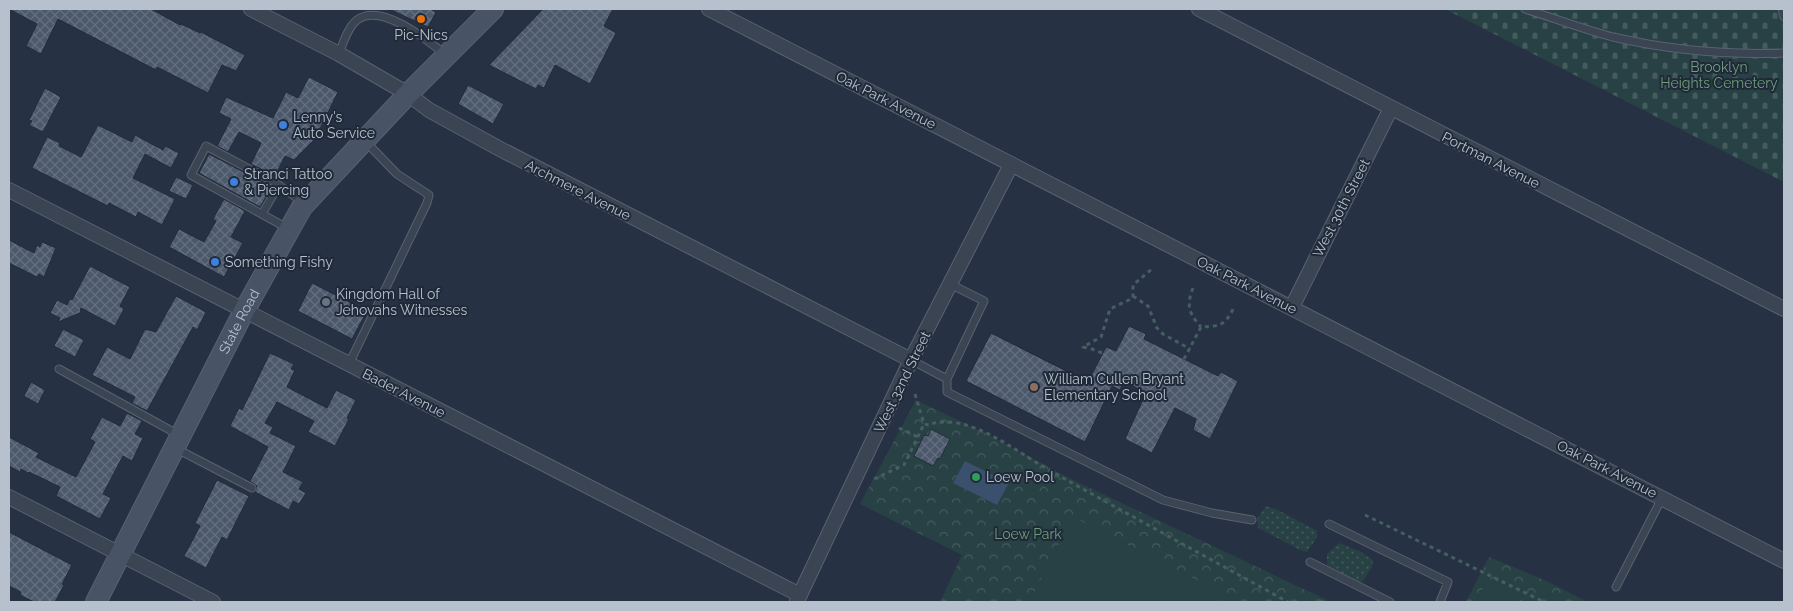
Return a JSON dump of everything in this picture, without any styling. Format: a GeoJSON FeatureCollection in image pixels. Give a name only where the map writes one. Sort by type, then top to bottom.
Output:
{"type":"FeatureCollection","features":[{"type":"Feature","properties":{"kind":"main road","name":"State Road"},"geometry":{"type":"LineString","coordinates":[[96,602],[244,311],[305,204],[408,94],[493,9]]}},
{"type":"Feature","properties":{"kind":"street","name":"Archmere Avenue"},"geometry":{"type":"LineString","coordinates":[[251,9],[339,54],[408,94],[428,110],[508,154],[912,360]]}},
{"type":"Feature","properties":{"kind":"street","name":"Oak Park Avenue"},"geometry":{"type":"LineString","coordinates":[[709,9],[1784,561]]}},
{"type":"Feature","properties":{"kind":"street","name":"Portman Avenue"},"geometry":{"type":"LineString","coordinates":[[1199,9],[1784,309]]}},
{"type":"Feature","properties":{"kind":"street","name":"West 30th Street"},"geometry":{"type":"LineString","coordinates":[[1292,307],[1391,108]]}},
{"type":"Feature","properties":{"kind":"street","name":"West 32nd Street"},"geometry":{"type":"LineString","coordinates":[[798,598],[912,360],[1012,164]]}},
{"type":"Feature","properties":{"kind":"street","name":"Bader Avenue"},"geometry":{"type":"LineString","coordinates":[[9,190],[349,364],[798,598]]}},
{"type":"Feature","properties":{"kind":"street"},"geometry":{"type":"LineString","coordinates":[[9,497],[213,602]]}},
{"type":"Feature","properties":{"kind":"lane"},"geometry":{"type":"LineString","coordinates":[[1525,9],[1612,36],[1688,51],[1747,54],[1784,53]]}},
{"type":"Feature","properties":{"kind":"lane"},"geometry":{"type":"LineString","coordinates":[[1782,9],[1784,16]]}},
{"type":"Feature","properties":{"kind":"lane"},"geometry":{"type":"LineString","coordinates":[[339,54],[350,29],[357,20],[366,16],[378,15],[416,33],[446,55]]}},
{"type":"Feature","properties":{"kind":"lane"},"geometry":{"type":"LineString","coordinates":[[349,364],[427,203],[429,195],[397,174],[364,140]]}},
{"type":"Feature","properties":{"kind":"lane"},"geometry":{"type":"LineString","coordinates":[[290,229],[191,175],[206,146],[278,185],[305,204]]}},
{"type":"Feature","properties":{"kind":"lane"},"geometry":{"type":"LineString","coordinates":[[262,214],[278,185]]}},
{"type":"Feature","properties":{"kind":"lane"},"geometry":{"type":"LineString","coordinates":[[950,284],[984,301],[947,378],[947,392],[1162,500],[1212,513],[1252,520]]}},
{"type":"Feature","properties":{"kind":"lane"},"geometry":{"type":"LineString","coordinates":[[912,360],[947,378]]}},
{"type":"Feature","properties":{"kind":"lane"},"geometry":{"type":"LineString","coordinates":[[59,369],[252,488]]}},
{"type":"Feature","properties":{"kind":"lane"},"geometry":{"type":"LineString","coordinates":[[1616,587],[1662,497]]}},
{"type":"Feature","properties":{"kind":"lane"},"geometry":{"type":"LineString","coordinates":[[1330,524],[1448,582],[1440,602]]}},
{"type":"Feature","properties":{"kind":"lane"},"geometry":{"type":"LineString","coordinates":[[1310,562],[1390,602]]}},
{"type":"Feature","properties":{"kind":"path"},"geometry":{"type":"LineString","coordinates":[[1102,353],[1083,347],[1101,337],[1110,309],[1130,300],[1133,296],[1133,285],[1153,268]]}},
{"type":"Feature","properties":{"kind":"path"},"geometry":{"type":"LineString","coordinates":[[1193,288],[1188,304],[1190,311],[1201,327]]}},
{"type":"Feature","properties":{"kind":"path"},"geometry":{"type":"LineString","coordinates":[[1133,296],[1148,306],[1157,328],[1163,334],[1190,349]]}},
{"type":"Feature","properties":{"kind":"path"},"geometry":{"type":"LineString","coordinates":[[1201,327],[1223,324],[1227,321],[1233,309]]}},
{"type":"Feature","properties":{"kind":"path"},"geometry":{"type":"LineString","coordinates":[[1184,359],[1201,327]]}},
{"type":"Feature","properties":{"kind":"path"},"geometry":{"type":"LineString","coordinates":[[874,479],[904,465],[918,437],[924,424],[915,394]]}},
{"type":"Feature","properties":{"kind":"path"},"geometry":{"type":"LineString","coordinates":[[924,424],[954,423],[966,425],[993,437],[1037,464],[1288,602]]}},
{"type":"Feature","properties":{"kind":"path"},"geometry":{"type":"LineString","coordinates":[[899,428],[918,437]]}},
{"type":"Feature","properties":{"kind":"path"},"geometry":{"type":"LineString","coordinates":[[1365,515],[1544,602]]}},
{"type":"Feature","properties":{"kind":"green space","name":"Brooklyn Heights Cemetery"},"geometry":{"type":"Polygon","coordinates":[[[1445,9],[1784,9],[1784,182],[1445,9]]]}},
{"type":"Feature","properties":{"kind":"green space","name":"Loew Park"},"geometry":{"type":"Polygon","coordinates":[[[916,400],[985,433],[1071,479],[1331,602],[940,602],[962,555],[860,504],[916,400]]]}},
{"type":"Feature","properties":{"kind":"green space"},"geometry":{"type":"Polygon","coordinates":[[[1266,506],[1278,510],[1317,531],[1317,537],[1307,552],[1258,528],[1257,519],[1266,506]]]}},
{"type":"Feature","properties":{"kind":"green space"},"geometry":{"type":"Polygon","coordinates":[[[1073,517],[1224,594],[1220,602],[1029,602],[1073,517]]]}},
{"type":"Feature","properties":{"kind":"green space"},"geometry":{"type":"Polygon","coordinates":[[[1339,543],[1359,551],[1373,560],[1372,567],[1363,581],[1359,582],[1327,565],[1327,554],[1339,543]]]}},
{"type":"Feature","properties":{"kind":"green space"},"geometry":{"type":"Polygon","coordinates":[[[1489,557],[1542,579],[1588,602],[1466,602],[1489,557]]]}},
{"type":"Feature","properties":{"kind":"green space"},"geometry":{"type":"Polygon","coordinates":[[[1488,578],[1523,595],[1519,602],[1476,602],[1488,578]]]}},
{"type":"Feature","properties":{"kind":"water","name":"Loew Pool"},"geometry":{"type":"Polygon","coordinates":[[[965,461],[1009,483],[997,505],[953,483],[965,461]]]}},
{"type":"Feature","properties":{"kind":"building"},"geometry":{"type":"Polygon","coordinates":[[[9,9],[151,9],[180,25],[201,32],[245,55],[236,71],[222,65],[208,93],[157,67],[156,70],[58,19],[41,54],[26,46],[37,24],[9,9]]]}},
{"type":"Feature","properties":{"kind":"building","name":"Pic-Nics"},"geometry":{"type":"Polygon","coordinates":[[[389,9],[430,9],[436,12],[428,27],[389,9]]]}},
{"type":"Feature","properties":{"kind":"building"},"geometry":{"type":"Polygon","coordinates":[[[543,9],[613,9],[604,26],[616,33],[590,84],[555,65],[544,88],[538,85],[536,89],[489,65],[543,9]]]}},
{"type":"Feature","properties":{"kind":"building","name":"Lenny's Auto Service"},"geometry":{"type":"Polygon","coordinates":[[[309,77],[338,92],[315,139],[294,160],[285,156],[275,176],[251,164],[261,143],[239,132],[228,152],[217,146],[231,119],[219,113],[226,97],[273,118],[286,92],[298,98],[309,77]]]}},
{"type":"Feature","properties":{"kind":"building"},"geometry":{"type":"Polygon","coordinates":[[[468,85],[504,104],[493,124],[458,104],[468,85]]]}},
{"type":"Feature","properties":{"kind":"building"},"geometry":{"type":"Polygon","coordinates":[[[45,88],[61,97],[43,132],[29,125],[32,121],[29,120],[45,88]]]}},
{"type":"Feature","properties":{"kind":"building"},"geometry":{"type":"Polygon","coordinates":[[[98,125],[132,142],[135,135],[163,150],[165,146],[179,153],[171,168],[145,154],[133,178],[175,199],[162,225],[138,212],[136,217],[109,203],[108,206],[32,168],[47,137],[60,143],[59,146],[81,157],[98,125]]]}},
{"type":"Feature","properties":{"kind":"building","name":"Stranci Tattoo & Piercing"},"geometry":{"type":"Polygon","coordinates":[[[209,154],[272,187],[260,207],[199,173],[209,154]]]}},
{"type":"Feature","properties":{"kind":"building"},"geometry":{"type":"Polygon","coordinates":[[[176,177],[193,185],[186,199],[169,191],[176,177]]]}},
{"type":"Feature","properties":{"kind":"building","name":"Something Fishy"},"geometry":{"type":"Polygon","coordinates":[[[224,199],[245,211],[231,237],[243,243],[224,277],[169,247],[179,229],[204,242],[216,221],[213,219],[224,199]]]}},
{"type":"Feature","properties":{"kind":"building"},"geometry":{"type":"Polygon","coordinates":[[[9,240],[34,253],[37,245],[40,247],[42,242],[56,248],[44,277],[39,274],[37,277],[9,263],[9,240]]]}},
{"type":"Feature","properties":{"kind":"building"},"geometry":{"type":"Polygon","coordinates":[[[90,266],[130,287],[120,306],[124,309],[115,326],[81,308],[80,311],[82,312],[58,322],[60,318],[50,313],[57,300],[67,305],[70,299],[72,300],[90,266]]]}},
{"type":"Feature","properties":{"kind":"building","name":"Kingdom Hall of Jehovahs Witnesses"},"geometry":{"type":"Polygon","coordinates":[[[312,283],[367,311],[352,339],[298,311],[312,283]]]}},
{"type":"Feature","properties":{"kind":"building"},"geometry":{"type":"Polygon","coordinates":[[[176,296],[206,312],[197,330],[193,327],[147,411],[132,403],[135,397],[92,375],[107,347],[130,359],[145,329],[156,332],[176,296]]]}},
{"type":"Feature","properties":{"kind":"building","name":"William Cullen Bryant Elementary School"},"geometry":{"type":"Polygon","coordinates":[[[1129,326],[1146,334],[1144,339],[1218,376],[1221,372],[1238,381],[1210,439],[1193,430],[1196,419],[1175,408],[1152,453],[1125,439],[1146,393],[1124,381],[1120,390],[1112,386],[1085,442],[966,381],[991,333],[1088,382],[1106,347],[1116,351],[1129,326]]]}},
{"type":"Feature","properties":{"kind":"building"},"geometry":{"type":"Polygon","coordinates":[[[63,329],[84,340],[75,357],[54,346],[63,329]]]}},
{"type":"Feature","properties":{"kind":"building"},"geometry":{"type":"Polygon","coordinates":[[[270,353],[294,364],[291,369],[295,370],[287,387],[327,408],[336,390],[356,400],[347,418],[349,419],[335,446],[308,432],[314,421],[277,402],[265,423],[273,427],[270,433],[296,446],[283,472],[303,482],[299,489],[306,493],[299,504],[293,501],[289,510],[255,492],[257,486],[250,481],[268,447],[230,426],[239,408],[242,410],[270,353]]]}},
{"type":"Feature","properties":{"kind":"building"},"geometry":{"type":"Polygon","coordinates":[[[31,382],[45,390],[38,404],[24,396],[31,382]]]}},
{"type":"Feature","properties":{"kind":"building"},"geometry":{"type":"Polygon","coordinates":[[[127,413],[142,421],[135,434],[143,438],[132,461],[123,456],[103,494],[111,498],[100,519],[56,496],[60,487],[29,472],[21,469],[20,472],[9,466],[9,437],[39,453],[36,457],[76,477],[95,442],[90,439],[102,417],[120,426],[127,413]]]}},
{"type":"Feature","properties":{"kind":"building"},"geometry":{"type":"Polygon","coordinates":[[[931,429],[950,439],[940,459],[938,458],[933,466],[914,456],[924,435],[928,436],[931,429]]]}},
{"type":"Feature","properties":{"kind":"building"},"geometry":{"type":"Polygon","coordinates":[[[217,480],[249,496],[227,540],[222,537],[206,568],[184,556],[200,526],[195,523],[217,480]]]}},
{"type":"Feature","properties":{"kind":"building"},"geometry":{"type":"Polygon","coordinates":[[[9,532],[72,565],[55,602],[34,602],[20,595],[21,592],[9,586],[9,532]]]}},
{"type":"Feature","properties":{"kind":"place","name":"Pic-Nics"},"geometry":{"type":"Point","coordinates":[421,19]}},
{"type":"Feature","properties":{"kind":"place","name":"Lenny's Auto Service"},"geometry":{"type":"Point","coordinates":[283,125]}},
{"type":"Feature","properties":{"kind":"place","name":"Stranci Tattoo & Piercing"},"geometry":{"type":"Point","coordinates":[234,182]}},
{"type":"Feature","properties":{"kind":"place","name":"Something Fishy"},"geometry":{"type":"Point","coordinates":[215,262]}},
{"type":"Feature","properties":{"kind":"place","name":"Kingdom Hall of Jehovahs Witnesses"},"geometry":{"type":"Point","coordinates":[326,302]}},
{"type":"Feature","properties":{"kind":"place","name":"William Cullen Bryant Elementary School"},"geometry":{"type":"Point","coordinates":[1034,387]}},
{"type":"Feature","properties":{"kind":"place","name":"Loew Pool"},"geometry":{"type":"Point","coordinates":[976,477]}}]}
